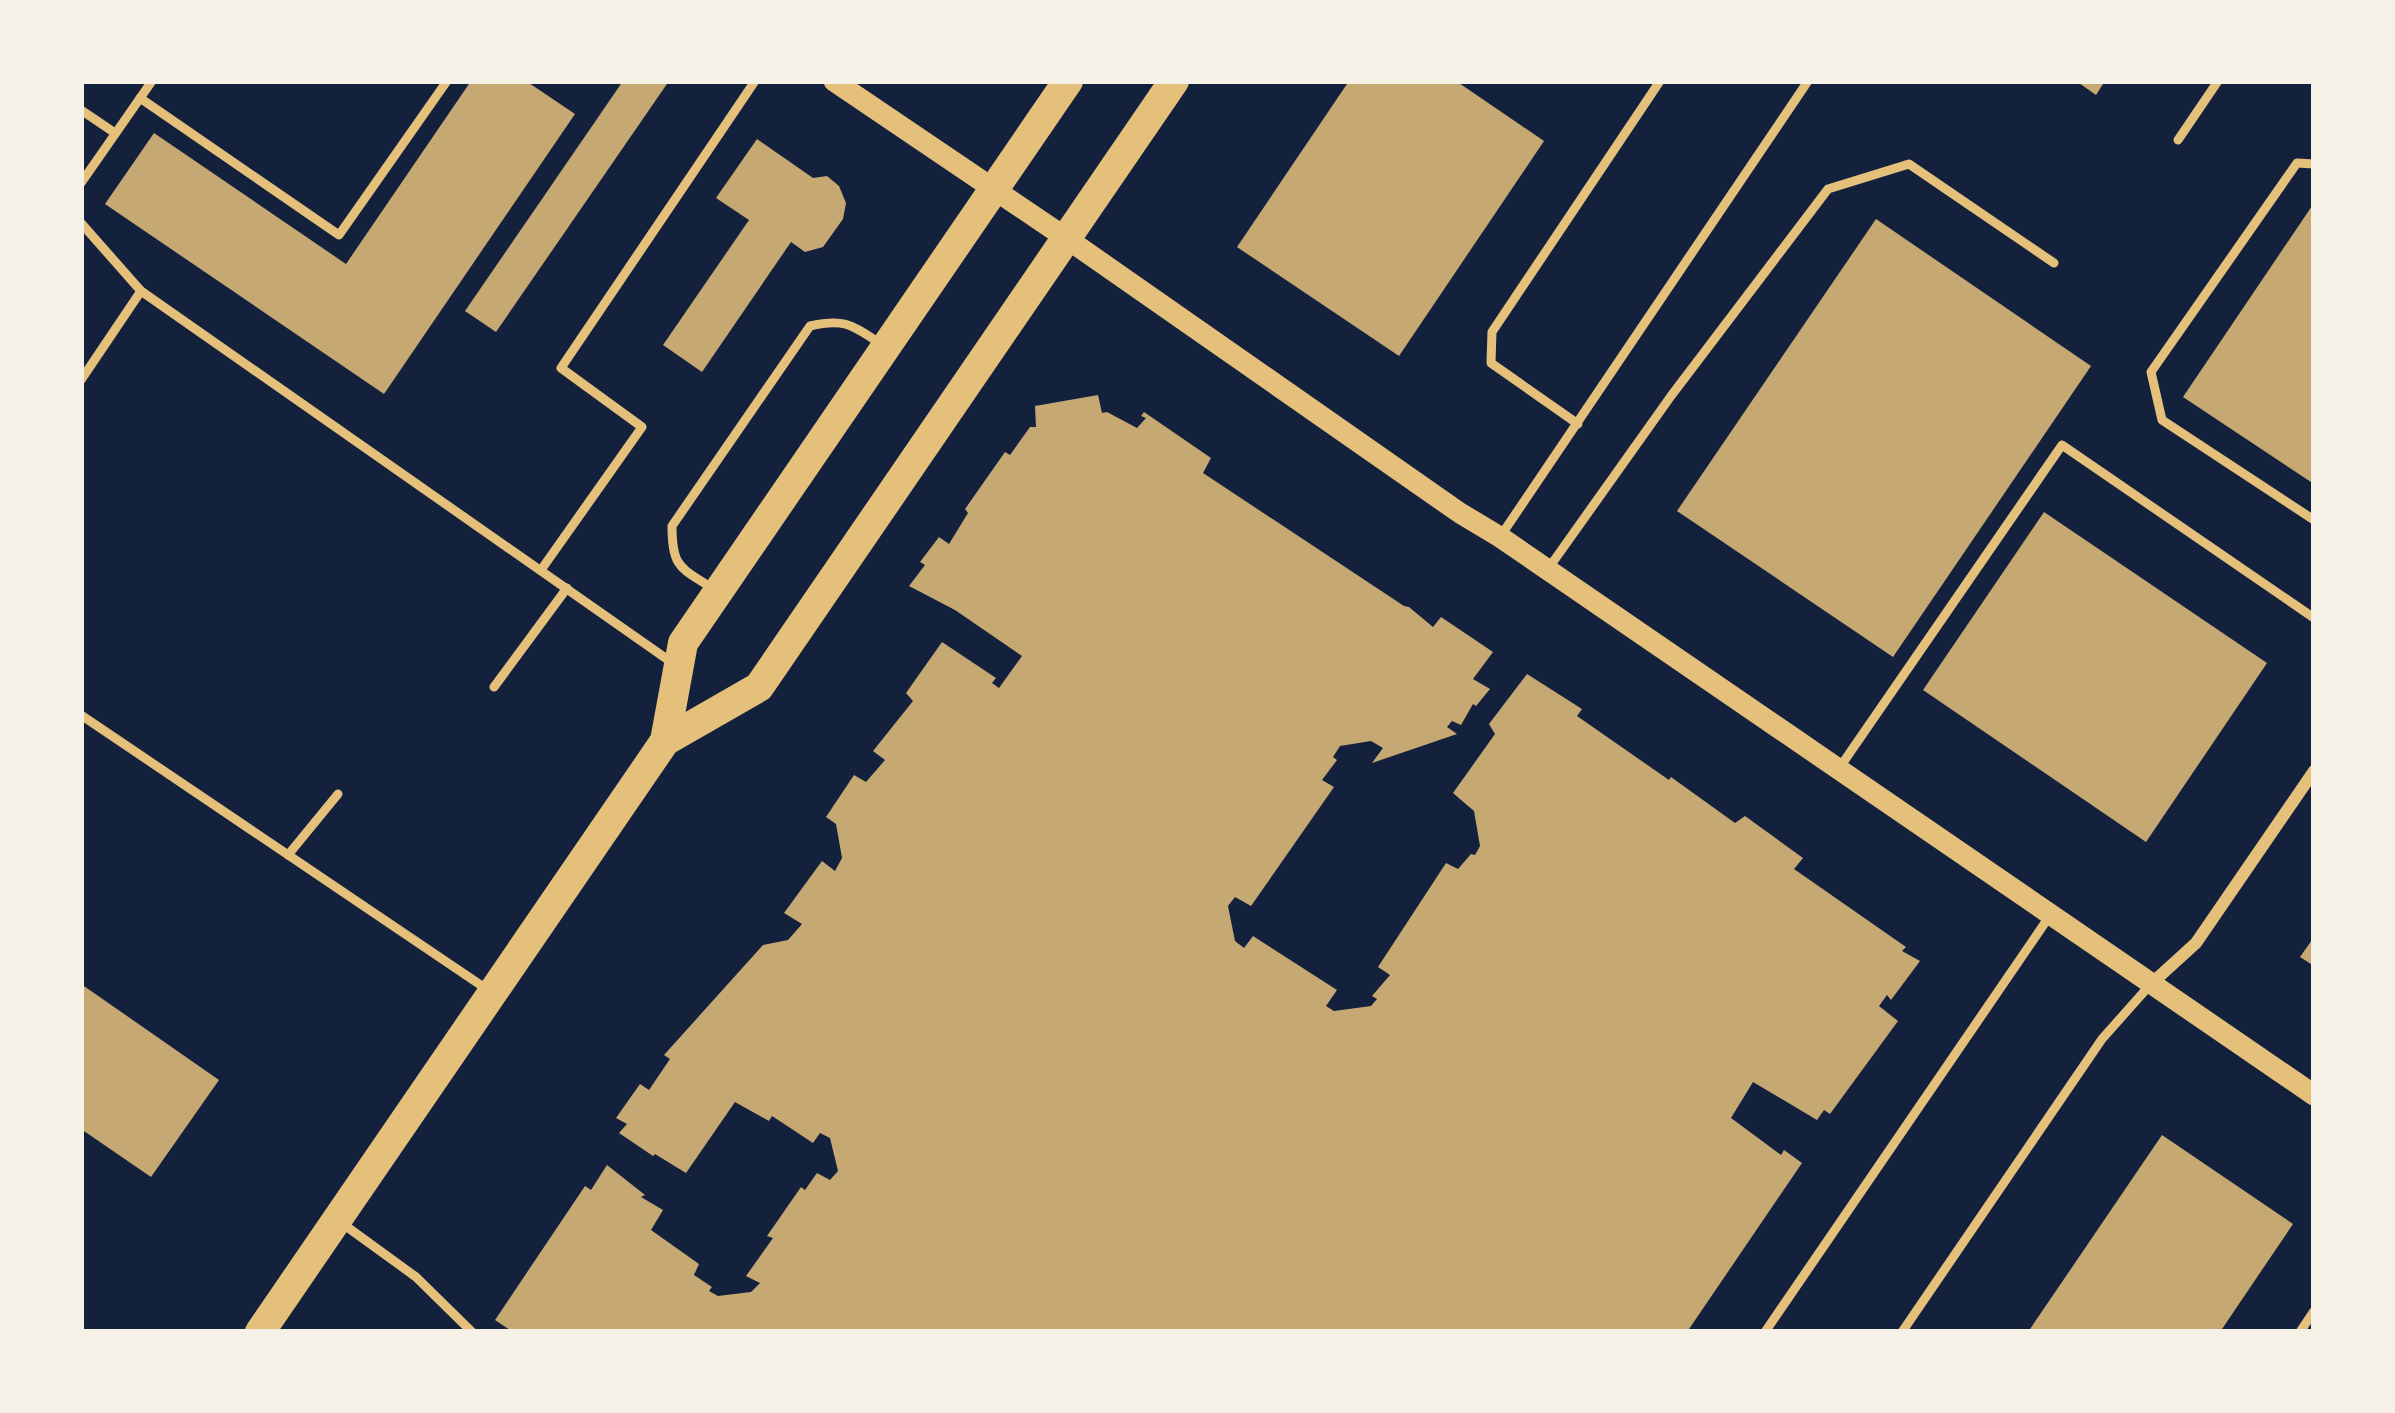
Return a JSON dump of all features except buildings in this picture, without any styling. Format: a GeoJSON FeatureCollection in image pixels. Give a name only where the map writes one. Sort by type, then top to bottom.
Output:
{"type":"FeatureCollection","features":[{"type":"Feature","properties":{"kind":"main road"},"geometry":{"type":"LineString","coordinates":[[260,1332],[665,741],[683,643],[1068,81]]}},
{"type":"Feature","properties":{"kind":"main road"},"geometry":{"type":"LineString","coordinates":[[665,741],[760,686],[1174,81]]}},
{"type":"Feature","properties":{"kind":"street"},"geometry":{"type":"LineString","coordinates":[[834,81],[2314,1096]]}},
{"type":"Feature","properties":{"kind":"street"},"geometry":{"type":"LineString","coordinates":[[2152,983],[2196,943],[2314,771]]}},
{"type":"Feature","properties":{"kind":"lane"},"geometry":{"type":"LineString","coordinates":[[81,183],[152,81]]}},
{"type":"Feature","properties":{"kind":"lane"},"geometry":{"type":"LineString","coordinates":[[140,98],[340,235],[447,81]]}},
{"type":"Feature","properties":{"kind":"lane"},"geometry":{"type":"LineString","coordinates":[[541,570],[642,427],[561,368],[755,81]]}},
{"type":"Feature","properties":{"kind":"lane"},"geometry":{"type":"LineString","coordinates":[[1578,424],[1491,363],[1492,332],[1660,81]]}},
{"type":"Feature","properties":{"kind":"lane"},"geometry":{"type":"LineString","coordinates":[[1500,537],[1808,81]]}},
{"type":"Feature","properties":{"kind":"lane"},"geometry":{"type":"LineString","coordinates":[[2178,140],[2218,81]]}},
{"type":"Feature","properties":{"kind":"lane"},"geometry":{"type":"LineString","coordinates":[[81,110],[116,134]]}},
{"type":"Feature","properties":{"kind":"lane"},"geometry":{"type":"LineString","coordinates":[[1548,569],[1671,396],[1828,189],[1909,164],[2054,263]]}},
{"type":"Feature","properties":{"kind":"lane"},"geometry":{"type":"LineString","coordinates":[[2314,164],[2297,164],[2151,373],[2162,420],[2314,520]]}},
{"type":"Feature","properties":{"kind":"lane"},"geometry":{"type":"LineString","coordinates":[[81,223],[141,291],[679,667]]}},
{"type":"Feature","properties":{"kind":"lane"},"geometry":{"type":"LineString","coordinates":[[81,380],[141,291]]}},
{"type":"Feature","properties":{"kind":"lane"},"geometry":{"type":"LineString","coordinates":[[718,592],[678,566],[672,549],[673,526],[685,508],[810,326],[848,322],[885,347]]}},
{"type":"Feature","properties":{"kind":"lane"},"geometry":{"type":"LineString","coordinates":[[1840,768],[2062,445],[2314,618]]}},
{"type":"Feature","properties":{"kind":"lane"},"geometry":{"type":"LineString","coordinates":[[494,687],[566,588]]}},
{"type":"Feature","properties":{"kind":"lane"},"geometry":{"type":"LineString","coordinates":[[81,715],[493,993]]}},
{"type":"Feature","properties":{"kind":"lane"},"geometry":{"type":"LineString","coordinates":[[288,855],[338,794]]}},
{"type":"Feature","properties":{"kind":"lane"},"geometry":{"type":"LineString","coordinates":[[1765,1332],[2051,914]]}},
{"type":"Feature","properties":{"kind":"lane"},"geometry":{"type":"LineString","coordinates":[[1902,1332],[2102,1039],[2152,983]]}},
{"type":"Feature","properties":{"kind":"lane"},"geometry":{"type":"LineString","coordinates":[[337,1220],[416,1277],[472,1332]]}},
{"type":"Feature","properties":{"kind":"lane"},"geometry":{"type":"LineString","coordinates":[[2300,1332],[2314,1311]]}}]}
